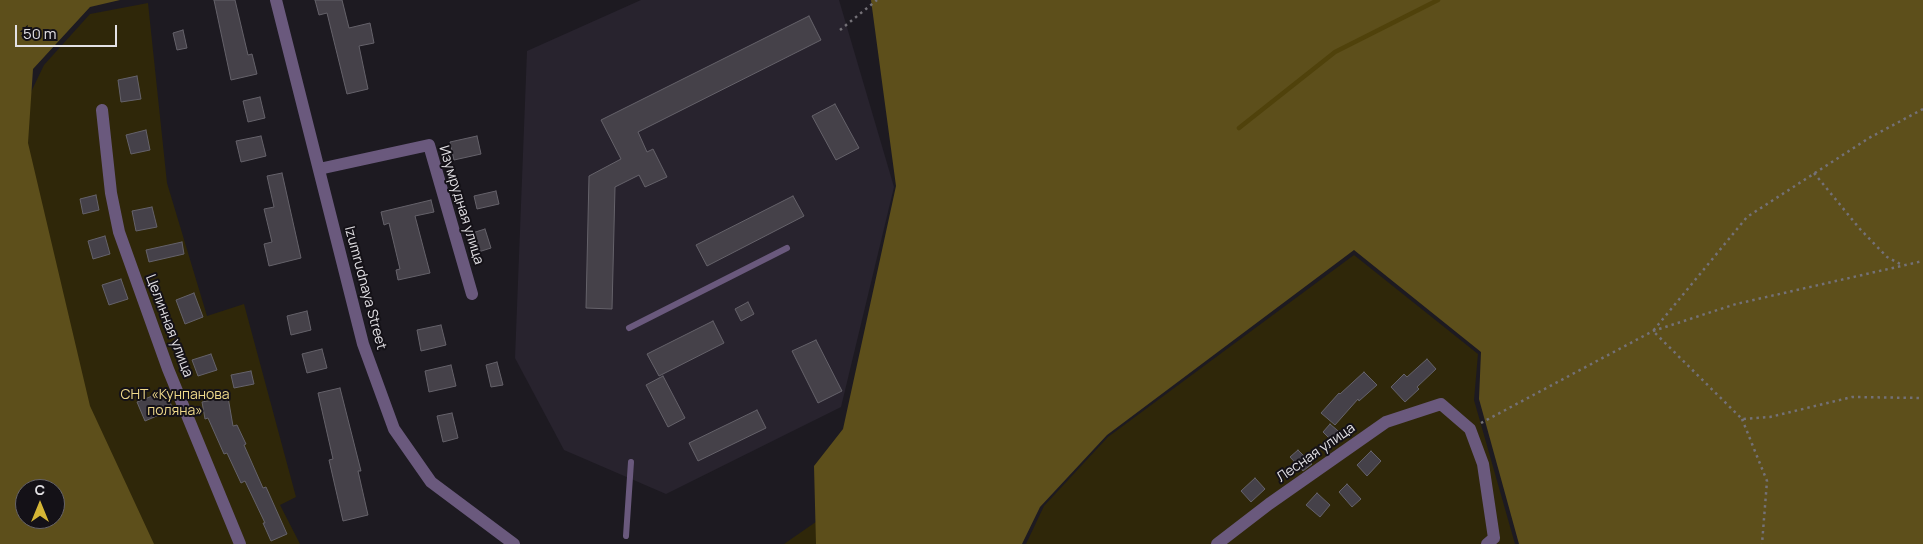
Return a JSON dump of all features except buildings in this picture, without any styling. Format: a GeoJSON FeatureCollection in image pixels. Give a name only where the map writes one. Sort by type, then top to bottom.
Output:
{"type":"FeatureCollection","features":[{"type":"Feature","properties":{"kind":"street","name":"Izumrudnaya Street"},"geometry":{"type":"LineString","coordinates":[[276,0],[363,344],[394,429],[430,482],[491,528],[498,544]]}},
{"type":"Feature","properties":{"kind":"street","name":"Целинная улица"},"geometry":{"type":"LineString","coordinates":[[102,110],[111,193],[119,232],[168,369],[240,544]]}},
{"type":"Feature","properties":{"kind":"street","name":"Изумрудная улица"},"geometry":{"type":"LineString","coordinates":[[319,169],[429,145],[472,294]]}},
{"type":"Feature","properties":{"kind":"street","name":"Лесная улица"},"geometry":{"type":"LineString","coordinates":[[1216,544],[1269,504],[1386,422],[1441,404],[1470,428]]}},
{"type":"Feature","properties":{"kind":"street"},"geometry":{"type":"LineString","coordinates":[[1470,428],[1483,464],[1491,541]]}},
{"type":"Feature","properties":{"kind":"street"},"geometry":{"type":"LineString","coordinates":[[491,528],[514,544]]}},
{"type":"Feature","properties":{"kind":"lane"},"geometry":{"type":"LineString","coordinates":[[629,328],[787,248]]}},
{"type":"Feature","properties":{"kind":"lane"},"geometry":{"type":"LineString","coordinates":[[626,536],[631,462]]}},
{"type":"Feature","properties":{"kind":"path"},"geometry":{"type":"LineString","coordinates":[[840,30],[877,0]]}},
{"type":"Feature","properties":{"kind":"path"},"geometry":{"type":"LineString","coordinates":[[1653,331],[1747,217],[1869,138],[1923,109]]}},
{"type":"Feature","properties":{"kind":"path"},"geometry":{"type":"LineString","coordinates":[[1814,173],[1860,229],[1887,257],[1904,266]]}},
{"type":"Feature","properties":{"kind":"path"},"geometry":{"type":"LineString","coordinates":[[1470,428],[1653,331],[1736,304],[1923,261]]}},
{"type":"Feature","properties":{"kind":"path"},"geometry":{"type":"LineString","coordinates":[[1653,331],[1742,419],[1767,481],[1762,544]]}},
{"type":"Feature","properties":{"kind":"path"},"geometry":{"type":"LineString","coordinates":[[1742,419],[1770,417],[1852,396],[1923,398]]}},
{"type":"Feature","properties":{"kind":"shaded area"},"geometry":{"type":"Polygon","coordinates":[[[0,0],[120,0],[90,7],[33,69],[28,143],[90,406],[154,544],[0,544],[0,0]]]}},
{"type":"Feature","properties":{"kind":"shaded area"},"geometry":{"type":"Polygon","coordinates":[[[641,0],[839,0],[894,187],[841,407],[666,494],[564,450],[515,358],[527,51],[641,0]]]}},
{"type":"Feature","properties":{"kind":"shaded area"},"geometry":{"type":"Polygon","coordinates":[[[871,0],[1923,0],[1923,544],[1519,544],[1479,399],[1481,352],[1354,250],[1107,435],[1040,507],[1022,544],[816,544],[814,466],[843,429],[896,186],[871,0]]]}},
{"type":"Feature","properties":{"kind":"green space","name":"СНТ «Кунпанова поляна»"},"geometry":{"type":"Polygon","coordinates":[[[148,3],[167,183],[207,316],[244,304],[296,497],[280,505],[300,544],[141,544],[57,376],[18,119],[44,65],[90,14],[148,3]]]}},
{"type":"Feature","properties":{"kind":"green space"},"geometry":{"type":"Polygon","coordinates":[[[1354,255],[1478,354],[1474,400],[1515,544],[1026,544],[1044,506],[1108,437],[1354,255]]]}},
{"type":"Feature","properties":{"kind":"green space"},"geometry":{"type":"Polygon","coordinates":[[[823,517],[823,544],[784,544],[823,517]]]}},
{"type":"Feature","properties":{"kind":"waterway"},"geometry":{"type":"LineString","coordinates":[[1239,128],[1335,52],[1438,0]]}}]}
